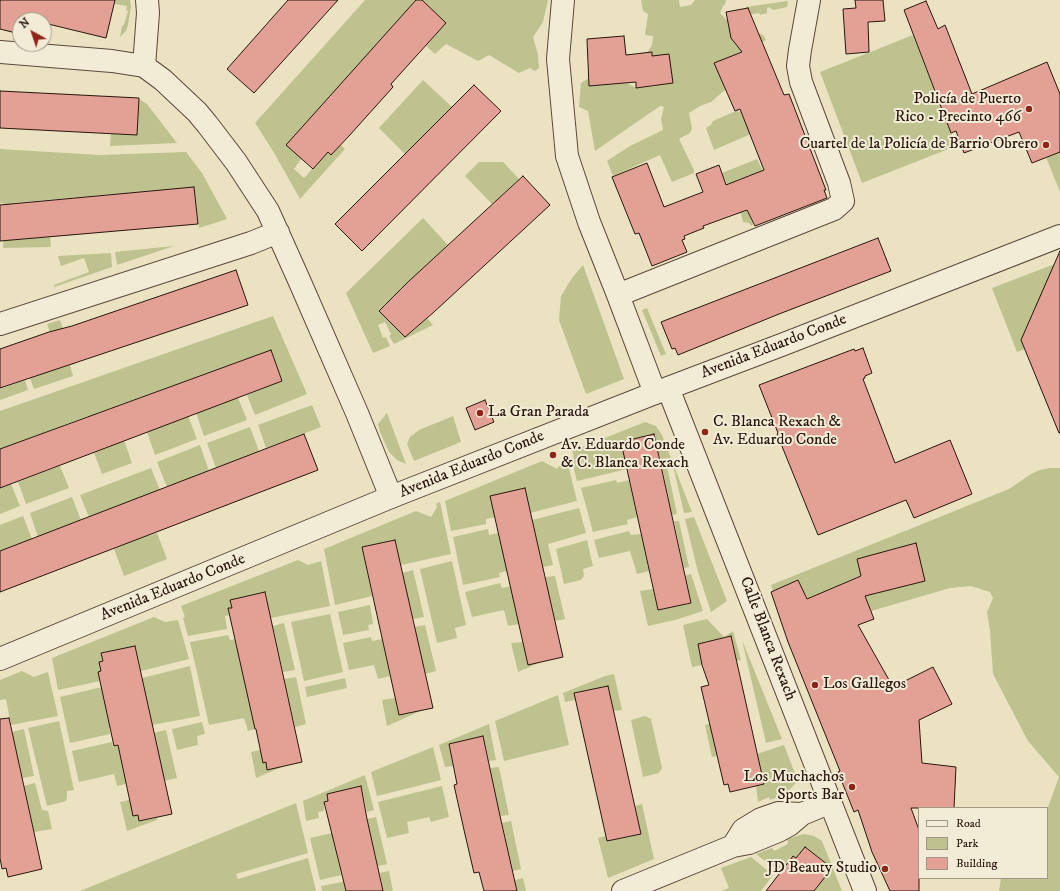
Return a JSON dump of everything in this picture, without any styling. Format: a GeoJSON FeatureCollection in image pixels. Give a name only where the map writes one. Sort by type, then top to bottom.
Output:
{"type":"FeatureCollection","features":[{"type":"Feature","properties":{"kind":"street"},"geometry":{"type":"LineString","coordinates":[[144,66],[148,13],[147,0]]}},
{"type":"Feature","properties":{"kind":"street","name":"Calle Blanca Rexach"},"geometry":{"type":"LineString","coordinates":[[563,0],[558,59],[567,156],[589,222],[618,296],[661,390],[831,802],[865,891]]}},
{"type":"Feature","properties":{"kind":"street"},"geometry":{"type":"LineString","coordinates":[[618,296],[834,209],[843,200],[839,183],[801,82],[798,66],[809,0]]}},
{"type":"Feature","properties":{"kind":"street"},"geometry":{"type":"LineString","coordinates":[[0,52],[112,61],[144,66],[173,90],[207,124],[248,179],[278,232],[357,413],[391,497]]}},
{"type":"Feature","properties":{"kind":"street"},"geometry":{"type":"LineString","coordinates":[[0,324],[251,243],[278,232]]}},
{"type":"Feature","properties":{"kind":"street","name":"Avenida Eduardo Conde"},"geometry":{"type":"LineString","coordinates":[[0,659],[391,497],[661,390],[784,344],[1060,236]]}},
{"type":"Feature","properties":{"kind":"street"},"geometry":{"type":"LineString","coordinates":[[624,891],[733,846],[743,830],[761,819],[778,813],[802,814],[831,802]]}},
{"type":"Feature","properties":{"kind":"green space"},"geometry":{"type":"Polygon","coordinates":[[[111,0],[130,0],[131,6],[128,25],[126,31],[120,37],[122,26],[124,25],[128,11],[126,10],[127,6],[114,4],[115,1],[111,0]]]}},
{"type":"Feature","properties":{"kind":"green space"},"geometry":{"type":"Polygon","coordinates":[[[365,0],[416,0],[294,169],[304,178],[328,152],[331,155],[341,145],[345,149],[300,199],[273,151],[255,123],[365,0]]]}},
{"type":"Feature","properties":{"kind":"green space"},"geometry":{"type":"Polygon","coordinates":[[[422,0],[548,0],[543,22],[533,37],[538,55],[539,68],[535,71],[530,68],[519,73],[489,55],[478,61],[446,44],[435,54],[426,46],[445,23],[422,0]]]}},
{"type":"Feature","properties":{"kind":"green space"},"geometry":{"type":"Polygon","coordinates":[[[641,0],[679,0],[680,7],[691,5],[695,0],[726,0],[720,13],[734,27],[754,21],[756,32],[763,35],[766,40],[737,54],[737,63],[726,89],[711,102],[700,106],[689,113],[692,129],[690,133],[679,139],[694,170],[694,173],[672,182],[660,155],[613,176],[607,161],[630,146],[663,130],[661,119],[664,107],[660,106],[595,151],[588,111],[579,107],[581,83],[589,78],[590,86],[627,83],[636,88],[657,86],[645,75],[647,53],[652,45],[653,36],[645,35],[648,14],[643,11],[641,0]]]}},
{"type":"Feature","properties":{"kind":"green space"},"geometry":{"type":"Polygon","coordinates":[[[788,1],[787,7],[773,10],[769,7],[767,8],[767,13],[760,15],[759,13],[746,15],[746,7],[788,1]]]}},
{"type":"Feature","properties":{"kind":"green space"},"geometry":{"type":"Polygon","coordinates":[[[913,35],[956,146],[862,183],[820,72],[913,35]]]}},
{"type":"Feature","properties":{"kind":"green space"},"geometry":{"type":"Polygon","coordinates":[[[423,80],[452,107],[405,154],[379,128],[423,80]]]}},
{"type":"Feature","properties":{"kind":"green space"},"geometry":{"type":"Polygon","coordinates":[[[139,99],[147,104],[177,143],[110,146],[111,134],[137,135],[139,99]]]}},
{"type":"Feature","properties":{"kind":"green space"},"geometry":{"type":"Polygon","coordinates":[[[738,110],[738,112],[741,111],[753,133],[714,150],[706,128],[711,125],[713,121],[738,110]]]}},
{"type":"Feature","properties":{"kind":"green space"},"geometry":{"type":"Polygon","coordinates":[[[1060,140],[1060,192],[1046,157],[1060,140]]]}},
{"type":"Feature","properties":{"kind":"green space"},"geometry":{"type":"Polygon","coordinates":[[[0,149],[99,155],[186,152],[202,173],[227,219],[199,228],[194,187],[12,203],[15,240],[50,237],[51,247],[3,248],[6,204],[0,203],[0,149]]]}},
{"type":"Feature","properties":{"kind":"green space"},"geometry":{"type":"Polygon","coordinates":[[[757,159],[763,171],[736,181],[753,224],[751,226],[749,223],[743,222],[741,214],[738,213],[722,173],[757,159]]]}},
{"type":"Feature","properties":{"kind":"green space"},"geometry":{"type":"Polygon","coordinates":[[[479,162],[503,162],[519,179],[492,204],[465,176],[479,162]]]}},
{"type":"Feature","properties":{"kind":"green space"},"geometry":{"type":"Polygon","coordinates":[[[423,218],[448,245],[379,310],[405,337],[427,318],[433,325],[394,344],[389,336],[391,334],[385,322],[378,325],[383,338],[386,337],[390,346],[373,353],[346,293],[423,218]]]}},
{"type":"Feature","properties":{"kind":"green space"},"geometry":{"type":"Polygon","coordinates":[[[174,246],[117,265],[115,252],[174,246]]]}},
{"type":"Feature","properties":{"kind":"green space"},"geometry":{"type":"Polygon","coordinates":[[[111,253],[112,267],[54,287],[54,285],[89,272],[84,258],[61,266],[58,256],[111,253]]]}},
{"type":"Feature","properties":{"kind":"green space"},"geometry":{"type":"Polygon","coordinates":[[[1060,262],[1025,349],[1017,352],[992,288],[1060,262]]]}},
{"type":"Feature","properties":{"kind":"green space"},"geometry":{"type":"Polygon","coordinates":[[[583,265],[624,379],[586,394],[559,320],[561,296],[572,278],[583,265]]]}},
{"type":"Feature","properties":{"kind":"green space"},"geometry":{"type":"Polygon","coordinates":[[[647,308],[666,354],[661,356],[642,310],[647,308]]]}},
{"type":"Feature","properties":{"kind":"green space"},"geometry":{"type":"Polygon","coordinates":[[[273,316],[307,394],[255,415],[247,395],[282,381],[271,350],[97,413],[109,446],[124,440],[132,463],[102,474],[94,453],[101,450],[88,416],[0,449],[0,411],[273,316]]]}},
{"type":"Feature","properties":{"kind":"green space"},"geometry":{"type":"Polygon","coordinates":[[[60,320],[75,364],[70,365],[73,376],[34,389],[30,378],[62,367],[47,324],[60,320]]]}},
{"type":"Feature","properties":{"kind":"green space"},"geometry":{"type":"Polygon","coordinates":[[[25,380],[28,390],[0,400],[0,389],[25,380]]]}},
{"type":"Feature","properties":{"kind":"green space"},"geometry":{"type":"Polygon","coordinates":[[[238,398],[247,420],[204,436],[196,413],[238,398]]]}},
{"type":"Feature","properties":{"kind":"green space"},"geometry":{"type":"Polygon","coordinates":[[[312,405],[321,427],[266,448],[258,425],[312,405]]]}},
{"type":"Feature","properties":{"kind":"green space"},"geometry":{"type":"Polygon","coordinates":[[[387,413],[406,464],[397,460],[389,452],[380,432],[378,424],[387,413]]]}},
{"type":"Feature","properties":{"kind":"green space"},"geometry":{"type":"Polygon","coordinates":[[[188,416],[197,439],[155,455],[147,432],[188,416]]]}},
{"type":"Feature","properties":{"kind":"green space"},"geometry":{"type":"Polygon","coordinates":[[[453,416],[461,442],[414,461],[407,444],[410,437],[419,430],[453,416]]]}},
{"type":"Feature","properties":{"kind":"green space"},"geometry":{"type":"Polygon","coordinates":[[[645,422],[656,426],[662,435],[671,458],[660,459],[654,434],[621,442],[627,469],[577,481],[571,458],[574,457],[572,451],[645,422]]]}},
{"type":"Feature","properties":{"kind":"green space"},"geometry":{"type":"Polygon","coordinates":[[[250,427],[259,451],[216,468],[207,443],[250,427]]]}},
{"type":"Feature","properties":{"kind":"green space"},"geometry":{"type":"Polygon","coordinates":[[[200,445],[209,471],[167,487],[157,462],[200,445]]]}},
{"type":"Feature","properties":{"kind":"green space"},"geometry":{"type":"Polygon","coordinates":[[[564,460],[567,460],[577,501],[530,513],[525,488],[491,496],[495,517],[486,519],[486,524],[451,531],[445,501],[542,461],[557,469],[564,460]]]}},
{"type":"Feature","properties":{"kind":"green space"},"geometry":{"type":"Polygon","coordinates":[[[672,461],[692,512],[684,513],[672,461]]]}},
{"type":"Feature","properties":{"kind":"green space"},"geometry":{"type":"Polygon","coordinates":[[[60,466],[69,488],[26,504],[18,482],[60,466]]]}},
{"type":"Feature","properties":{"kind":"green space"},"geometry":{"type":"Polygon","coordinates":[[[667,466],[677,514],[672,515],[662,467],[667,466]]]}},
{"type":"Feature","properties":{"kind":"green space"},"geometry":{"type":"Polygon","coordinates":[[[151,468],[160,490],[134,500],[148,536],[157,533],[167,559],[124,576],[114,549],[135,540],[89,517],[80,495],[151,468]]]}},
{"type":"Feature","properties":{"kind":"green space"},"geometry":{"type":"Polygon","coordinates":[[[1060,468],[1060,891],[999,891],[1001,879],[1048,879],[1048,807],[1059,777],[1028,741],[993,674],[987,612],[993,598],[990,592],[971,586],[950,588],[871,611],[857,578],[807,599],[798,580],[773,591],[771,585],[1009,489],[1031,474],[1040,470],[1060,468]]]}},
{"type":"Feature","properties":{"kind":"green space"},"geometry":{"type":"Polygon","coordinates":[[[616,480],[617,483],[629,480],[637,517],[627,520],[628,524],[593,532],[581,488],[616,480]]]}},
{"type":"Feature","properties":{"kind":"green space"},"geometry":{"type":"Polygon","coordinates":[[[11,484],[20,506],[0,514],[0,488],[11,484]]]}},
{"type":"Feature","properties":{"kind":"green space"},"geometry":{"type":"Polygon","coordinates":[[[72,497],[81,520],[38,537],[30,513],[72,497]]]}},
{"type":"Feature","properties":{"kind":"green space"},"geometry":{"type":"Polygon","coordinates":[[[440,502],[451,554],[401,565],[395,540],[362,547],[372,596],[335,605],[324,549],[416,511],[431,517],[437,507],[436,504],[440,502]]]}},
{"type":"Feature","properties":{"kind":"green space"},"geometry":{"type":"Polygon","coordinates":[[[579,508],[586,533],[548,544],[553,565],[543,567],[532,520],[579,508]]]}},
{"type":"Feature","properties":{"kind":"green space"},"geometry":{"type":"Polygon","coordinates":[[[23,516],[32,539],[0,551],[0,525],[23,516]]]}},
{"type":"Feature","properties":{"kind":"green space"},"geometry":{"type":"Polygon","coordinates":[[[694,517],[727,601],[711,612],[698,572],[685,519],[694,517]]]}},
{"type":"Feature","properties":{"kind":"green space"},"geometry":{"type":"Polygon","coordinates":[[[674,521],[679,521],[689,567],[684,568],[674,521]]]}},
{"type":"Feature","properties":{"kind":"green space"},"geometry":{"type":"Polygon","coordinates":[[[488,529],[489,535],[498,533],[507,571],[499,573],[500,577],[463,585],[453,537],[488,529]]]}},
{"type":"Feature","properties":{"kind":"green space"},"geometry":{"type":"Polygon","coordinates":[[[629,531],[631,535],[641,534],[649,571],[637,574],[630,551],[599,558],[594,540],[629,531]]]}},
{"type":"Feature","properties":{"kind":"green space"},"geometry":{"type":"Polygon","coordinates":[[[587,540],[593,566],[583,569],[584,576],[581,580],[564,584],[556,549],[587,540]]]}},
{"type":"Feature","properties":{"kind":"green space"},"geometry":{"type":"Polygon","coordinates":[[[298,560],[308,565],[321,561],[330,606],[271,618],[265,592],[230,600],[232,608],[228,609],[230,615],[225,616],[227,629],[188,636],[183,618],[185,617],[181,606],[298,560]]]}},
{"type":"Feature","properties":{"kind":"green space"},"geometry":{"type":"Polygon","coordinates":[[[452,561],[466,625],[455,628],[457,638],[437,643],[420,569],[452,561]]]}},
{"type":"Feature","properties":{"kind":"green space"},"geometry":{"type":"Polygon","coordinates":[[[413,570],[424,617],[413,619],[402,573],[413,570]]]}},
{"type":"Feature","properties":{"kind":"green space"},"geometry":{"type":"Polygon","coordinates":[[[691,574],[703,611],[675,620],[648,626],[640,591],[653,589],[658,610],[691,603],[685,576],[691,574]]]}},
{"type":"Feature","properties":{"kind":"green space"},"geometry":{"type":"Polygon","coordinates":[[[555,576],[565,619],[555,621],[545,577],[555,576]]]}},
{"type":"Feature","properties":{"kind":"green space"},"geometry":{"type":"Polygon","coordinates":[[[500,583],[502,588],[511,586],[519,624],[508,626],[504,610],[472,617],[465,592],[500,583]]]}},
{"type":"Feature","properties":{"kind":"green space"},"geometry":{"type":"Polygon","coordinates":[[[370,605],[373,624],[368,625],[369,630],[343,635],[338,612],[370,605]]]}},
{"type":"Feature","properties":{"kind":"green space"},"geometry":{"type":"Polygon","coordinates":[[[330,614],[343,672],[304,681],[291,622],[330,614]]]}},
{"type":"Feature","properties":{"kind":"green space"},"geometry":{"type":"Polygon","coordinates":[[[154,617],[165,622],[178,620],[189,659],[141,671],[135,646],[101,653],[103,661],[99,662],[101,671],[98,672],[100,681],[58,690],[52,658],[154,617]]]}},
{"type":"Feature","properties":{"kind":"green space"},"geometry":{"type":"Polygon","coordinates":[[[707,619],[724,637],[733,631],[741,660],[736,661],[730,636],[698,644],[702,665],[692,667],[683,625],[707,619]]]}},
{"type":"Feature","properties":{"kind":"green space"},"geometry":{"type":"Polygon","coordinates":[[[284,623],[295,670],[283,672],[273,626],[284,623]]]}},
{"type":"Feature","properties":{"kind":"green space"},"geometry":{"type":"Polygon","coordinates":[[[425,625],[436,671],[425,674],[414,627],[425,625]]]}},
{"type":"Feature","properties":{"kind":"green space"},"geometry":{"type":"Polygon","coordinates":[[[228,635],[230,640],[235,639],[255,729],[248,731],[244,718],[209,725],[190,642],[228,635]]]}},
{"type":"Feature","properties":{"kind":"green space"},"geometry":{"type":"Polygon","coordinates":[[[371,637],[372,641],[382,639],[390,676],[378,679],[374,665],[349,670],[343,643],[371,637]]]}},
{"type":"Feature","properties":{"kind":"green space"},"geometry":{"type":"Polygon","coordinates":[[[742,640],[782,739],[766,743],[742,640]]]}},
{"type":"Feature","properties":{"kind":"green space"},"geometry":{"type":"Polygon","coordinates":[[[523,642],[528,664],[543,661],[518,672],[511,643],[523,642]]]}},
{"type":"Feature","properties":{"kind":"green space"},"geometry":{"type":"Polygon","coordinates":[[[190,666],[200,716],[152,725],[142,678],[190,666]]]}},
{"type":"Feature","properties":{"kind":"green space"},"geometry":{"type":"Polygon","coordinates":[[[22,671],[34,677],[48,672],[58,716],[11,725],[6,699],[0,700],[0,680],[22,671]]]}},
{"type":"Feature","properties":{"kind":"green space"},"geometry":{"type":"Polygon","coordinates":[[[614,674],[622,710],[613,711],[608,686],[575,693],[576,700],[565,702],[563,693],[605,676],[614,674]]]}},
{"type":"Feature","properties":{"kind":"green space"},"geometry":{"type":"Polygon","coordinates":[[[296,677],[306,724],[295,727],[284,679],[296,677]]]}},
{"type":"Feature","properties":{"kind":"green space"},"geometry":{"type":"Polygon","coordinates":[[[345,678],[347,688],[307,697],[305,687],[345,678]]]}},
{"type":"Feature","properties":{"kind":"green space"},"geometry":{"type":"Polygon","coordinates":[[[102,687],[113,727],[109,728],[110,734],[70,743],[60,697],[102,687]]]}},
{"type":"Feature","properties":{"kind":"green space"},"geometry":{"type":"Polygon","coordinates":[[[558,695],[569,745],[504,761],[495,721],[558,695]]]}},
{"type":"Feature","properties":{"kind":"green space"},"geometry":{"type":"Polygon","coordinates":[[[395,698],[399,715],[425,709],[387,726],[382,700],[395,698]]]}},
{"type":"Feature","properties":{"kind":"green space"},"geometry":{"type":"Polygon","coordinates":[[[645,716],[651,719],[662,768],[659,773],[643,777],[631,720],[645,716]]]}},
{"type":"Feature","properties":{"kind":"green space"},"geometry":{"type":"Polygon","coordinates":[[[59,721],[74,790],[67,791],[66,801],[47,806],[28,728],[59,721]]]}},
{"type":"Feature","properties":{"kind":"green space"},"geometry":{"type":"Polygon","coordinates":[[[202,722],[205,734],[197,736],[198,745],[177,750],[172,729],[202,722]]]}},
{"type":"Feature","properties":{"kind":"green space"},"geometry":{"type":"Polygon","coordinates":[[[715,723],[722,755],[712,757],[705,725],[715,723]]]}},
{"type":"Feature","properties":{"kind":"green space"},"geometry":{"type":"Polygon","coordinates":[[[489,724],[496,760],[489,761],[483,736],[449,744],[453,766],[445,767],[439,745],[489,724]]]}},
{"type":"Feature","properties":{"kind":"green space"},"geometry":{"type":"Polygon","coordinates":[[[24,729],[34,776],[22,778],[12,732],[24,729]]]}},
{"type":"Feature","properties":{"kind":"green space"},"geometry":{"type":"Polygon","coordinates":[[[166,730],[177,778],[164,781],[154,733],[166,730]]]}},
{"type":"Feature","properties":{"kind":"green space"},"geometry":{"type":"Polygon","coordinates":[[[112,742],[113,747],[118,745],[126,784],[117,786],[114,774],[79,782],[72,751],[112,742]]]}},
{"type":"Feature","properties":{"kind":"green space"},"geometry":{"type":"Polygon","coordinates":[[[784,745],[796,776],[796,783],[786,793],[770,800],[769,797],[758,802],[756,786],[757,754],[784,745]]]}},
{"type":"Feature","properties":{"kind":"green space"},"geometry":{"type":"Polygon","coordinates":[[[433,747],[441,780],[377,796],[371,772],[433,747]]]}},
{"type":"Feature","properties":{"kind":"green space"},"geometry":{"type":"Polygon","coordinates":[[[260,750],[264,763],[289,764],[256,778],[251,752],[260,750]]]}},
{"type":"Feature","properties":{"kind":"green space"},"geometry":{"type":"Polygon","coordinates":[[[499,767],[509,815],[500,816],[490,768],[499,767]]]}},
{"type":"Feature","properties":{"kind":"green space"},"geometry":{"type":"Polygon","coordinates":[[[365,775],[374,810],[367,812],[361,786],[327,794],[328,801],[324,802],[324,811],[318,812],[319,818],[306,821],[303,801],[365,775]]]}},
{"type":"Feature","properties":{"kind":"green space"},"geometry":{"type":"Polygon","coordinates":[[[35,783],[42,810],[48,811],[52,829],[34,832],[24,786],[35,783]]]}},
{"type":"Feature","properties":{"kind":"green space"},"geometry":{"type":"Polygon","coordinates":[[[442,786],[449,817],[431,822],[429,817],[407,822],[409,833],[387,838],[378,802],[442,786]]]}},
{"type":"Feature","properties":{"kind":"green space"},"geometry":{"type":"Polygon","coordinates":[[[134,799],[140,821],[157,818],[157,820],[127,831],[120,802],[134,799]]]}},
{"type":"Feature","properties":{"kind":"green space"},"geometry":{"type":"Polygon","coordinates":[[[296,803],[308,853],[236,874],[238,879],[308,858],[316,891],[80,891],[296,803]]]}},
{"type":"Feature","properties":{"kind":"green space"},"geometry":{"type":"Polygon","coordinates":[[[642,804],[654,859],[608,878],[598,838],[606,836],[608,841],[641,834],[635,806],[642,804]]]}},
{"type":"Feature","properties":{"kind":"green space"},"geometry":{"type":"Polygon","coordinates":[[[376,817],[387,864],[378,866],[367,819],[376,817]]]}},
{"type":"Feature","properties":{"kind":"green space"},"geometry":{"type":"Polygon","coordinates":[[[511,821],[521,869],[513,871],[502,823],[511,821]]]}},
{"type":"Feature","properties":{"kind":"green space"},"geometry":{"type":"Polygon","coordinates":[[[332,833],[341,875],[320,880],[310,838],[332,833]]]}},
{"type":"Feature","properties":{"kind":"green space"},"geometry":{"type":"Polygon","coordinates":[[[804,834],[814,836],[822,841],[842,891],[814,891],[832,868],[805,847],[796,858],[792,856],[786,864],[789,867],[783,875],[756,854],[772,848],[774,851],[788,844],[787,839],[804,834]]]}},
{"type":"Feature","properties":{"kind":"green space"},"geometry":{"type":"Polygon","coordinates":[[[751,857],[773,875],[761,891],[721,891],[729,888],[721,868],[751,857]]]}},
{"type":"Feature","properties":{"kind":"green space"},"geometry":{"type":"Polygon","coordinates":[[[389,871],[393,891],[383,891],[380,873],[389,871]]]}},
{"type":"Feature","properties":{"kind":"green space"},"geometry":{"type":"Polygon","coordinates":[[[523,878],[526,891],[517,891],[515,880],[523,878]]]}},
{"type":"Feature","properties":{"kind":"green space"},"geometry":{"type":"Polygon","coordinates":[[[347,881],[349,889],[346,891],[322,891],[321,886],[347,881]]]}},
{"type":"Feature","properties":{"kind":"building"},"geometry":{"type":"Polygon","coordinates":[[[0,0],[115,0],[106,38],[52,25],[52,12],[12,12],[12,32],[0,29],[0,0]]]}},
{"type":"Feature","properties":{"kind":"building"},"geometry":{"type":"Polygon","coordinates":[[[288,0],[338,0],[254,93],[227,69],[288,0]]]}},
{"type":"Feature","properties":{"kind":"building"},"geometry":{"type":"Polygon","coordinates":[[[416,0],[422,0],[446,23],[391,84],[393,87],[349,136],[331,155],[328,152],[313,169],[286,145],[416,0]]]}},
{"type":"Feature","properties":{"kind":"building"},"geometry":{"type":"Polygon","coordinates":[[[855,0],[883,0],[885,21],[868,22],[869,52],[846,54],[843,9],[856,8],[855,0]]]}},
{"type":"Feature","properties":{"kind":"building"},"geometry":{"type":"Polygon","coordinates":[[[926,1],[938,29],[945,25],[972,94],[1047,62],[1060,94],[1060,152],[1032,163],[1019,132],[964,153],[956,131],[951,133],[904,10],[926,1]]]}},
{"type":"Feature","properties":{"kind":"building"},"geometry":{"type":"Polygon","coordinates":[[[748,8],[784,95],[789,94],[826,190],[824,190],[827,198],[755,226],[747,210],[703,226],[704,228],[684,236],[685,239],[682,240],[687,252],[652,266],[639,233],[635,234],[612,177],[647,163],[664,207],[703,192],[696,174],[719,165],[726,185],[764,170],[740,109],[735,111],[714,63],[742,52],[731,38],[726,12],[748,8]]]}},
{"type":"Feature","properties":{"kind":"building"},"geometry":{"type":"Polygon","coordinates":[[[624,36],[626,55],[652,52],[652,56],[669,54],[673,83],[636,88],[636,82],[589,86],[587,39],[624,36]]]}},
{"type":"Feature","properties":{"kind":"building"},"geometry":{"type":"Polygon","coordinates":[[[474,85],[501,111],[362,251],[335,224],[474,85]]]}},
{"type":"Feature","properties":{"kind":"building"},"geometry":{"type":"Polygon","coordinates":[[[0,91],[139,98],[137,135],[0,128],[0,91]]]}},
{"type":"Feature","properties":{"kind":"building"},"geometry":{"type":"Polygon","coordinates":[[[523,176],[550,205],[405,337],[379,311],[408,282],[523,176]]]}},
{"type":"Feature","properties":{"kind":"building"},"geometry":{"type":"Polygon","coordinates":[[[194,187],[198,224],[0,241],[0,205],[194,187]]]}},
{"type":"Feature","properties":{"kind":"building"},"geometry":{"type":"Polygon","coordinates":[[[878,238],[891,271],[678,355],[675,348],[672,349],[661,322],[878,238]]]}},
{"type":"Feature","properties":{"kind":"building"},"geometry":{"type":"Polygon","coordinates":[[[1060,251],[1060,433],[1059,433],[1021,340],[1060,251]]]}},
{"type":"Feature","properties":{"kind":"building"},"geometry":{"type":"Polygon","coordinates":[[[236,270],[248,305],[0,388],[0,349],[236,270]]]}},
{"type":"Feature","properties":{"kind":"building"},"geometry":{"type":"Polygon","coordinates":[[[863,348],[872,373],[865,376],[863,379],[895,463],[950,440],[972,494],[914,518],[906,500],[818,535],[759,385],[854,349],[855,351],[863,348]]]}},
{"type":"Feature","properties":{"kind":"building"},"geometry":{"type":"Polygon","coordinates":[[[271,350],[282,381],[0,488],[0,449],[271,350]]]}},
{"type":"Feature","properties":{"kind":"building","name":"La Gran Parada"},"geometry":{"type":"Polygon","coordinates":[[[485,400],[494,422],[475,430],[466,408],[485,400]]]}},
{"type":"Feature","properties":{"kind":"building"},"geometry":{"type":"Polygon","coordinates":[[[304,434],[318,470],[0,592],[0,551],[304,434]]]}},
{"type":"Feature","properties":{"kind":"building"},"geometry":{"type":"Polygon","coordinates":[[[654,434],[691,603],[658,610],[621,442],[654,434]]]}},
{"type":"Feature","properties":{"kind":"building"},"geometry":{"type":"Polygon","coordinates":[[[525,488],[563,657],[528,665],[490,496],[525,488]]]}},
{"type":"Feature","properties":{"kind":"building"},"geometry":{"type":"Polygon","coordinates":[[[395,540],[433,708],[399,715],[362,547],[395,540]]]}},
{"type":"Feature","properties":{"kind":"building"},"geometry":{"type":"Polygon","coordinates":[[[916,543],[925,581],[865,596],[874,619],[858,625],[893,687],[933,667],[952,704],[919,720],[922,763],[956,767],[954,807],[911,808],[918,827],[919,891],[890,891],[872,852],[858,810],[854,812],[838,772],[840,771],[788,642],[771,592],[798,580],[807,599],[861,576],[857,559],[916,543]]]}},
{"type":"Feature","properties":{"kind":"building"},"geometry":{"type":"Polygon","coordinates":[[[265,592],[302,762],[267,770],[266,762],[263,763],[228,608],[232,608],[230,600],[265,592]]]}},
{"type":"Feature","properties":{"kind":"building"},"geometry":{"type":"Polygon","coordinates":[[[731,636],[764,784],[730,792],[728,784],[724,785],[701,687],[709,685],[702,665],[698,644],[731,636]]]}},
{"type":"Feature","properties":{"kind":"building"},"geometry":{"type":"Polygon","coordinates":[[[135,646],[172,814],[139,821],[138,815],[133,816],[118,745],[114,746],[98,672],[101,671],[99,662],[103,661],[101,653],[135,646]]]}},
{"type":"Feature","properties":{"kind":"building"},"geometry":{"type":"Polygon","coordinates":[[[608,686],[641,834],[607,841],[574,693],[608,686]]]}},
{"type":"Feature","properties":{"kind":"building"},"geometry":{"type":"Polygon","coordinates":[[[9,718],[42,869],[8,877],[6,868],[2,869],[0,858],[0,719],[9,718]]]}},
{"type":"Feature","properties":{"kind":"building"},"geometry":{"type":"Polygon","coordinates":[[[483,736],[517,891],[484,891],[479,872],[474,873],[454,785],[457,784],[449,744],[483,736]]]}},
{"type":"Feature","properties":{"kind":"building"},"geometry":{"type":"Polygon","coordinates":[[[361,786],[383,891],[346,891],[324,802],[328,801],[327,794],[361,786]]]}},
{"type":"Feature","properties":{"kind":"building"},"geometry":{"type":"Polygon","coordinates":[[[805,847],[832,868],[814,891],[766,891],[793,856],[796,858],[805,847]]]}},
{"type":"Feature","properties":{"kind":"place","name":"Policía de Puerto Rico - Precinto 466"},"geometry":{"type":"Point","coordinates":[1029,109]}},
{"type":"Feature","properties":{"kind":"place","name":"Cuartel de la Policía de Barrio Obrero"},"geometry":{"type":"Point","coordinates":[1046,145]}},
{"type":"Feature","properties":{"kind":"place","name":"La Gran Parada"},"geometry":{"type":"Point","coordinates":[480,413]}},
{"type":"Feature","properties":{"kind":"place","name":"C. Blanca Rexach & Av. Eduardo Conde"},"geometry":{"type":"Point","coordinates":[705,432]}},
{"type":"Feature","properties":{"kind":"place","name":"Av. Eduardo Conde & C. Blanca Rexach"},"geometry":{"type":"Point","coordinates":[553,455]}},
{"type":"Feature","properties":{"kind":"place","name":"Los Gallegos"},"geometry":{"type":"Point","coordinates":[815,685]}},
{"type":"Feature","properties":{"kind":"place","name":"Los Muchachos Sports Bar"},"geometry":{"type":"Point","coordinates":[852,787]}},
{"type":"Feature","properties":{"kind":"place","name":"JD Beauty Studio"},"geometry":{"type":"Point","coordinates":[885,869]}}]}
